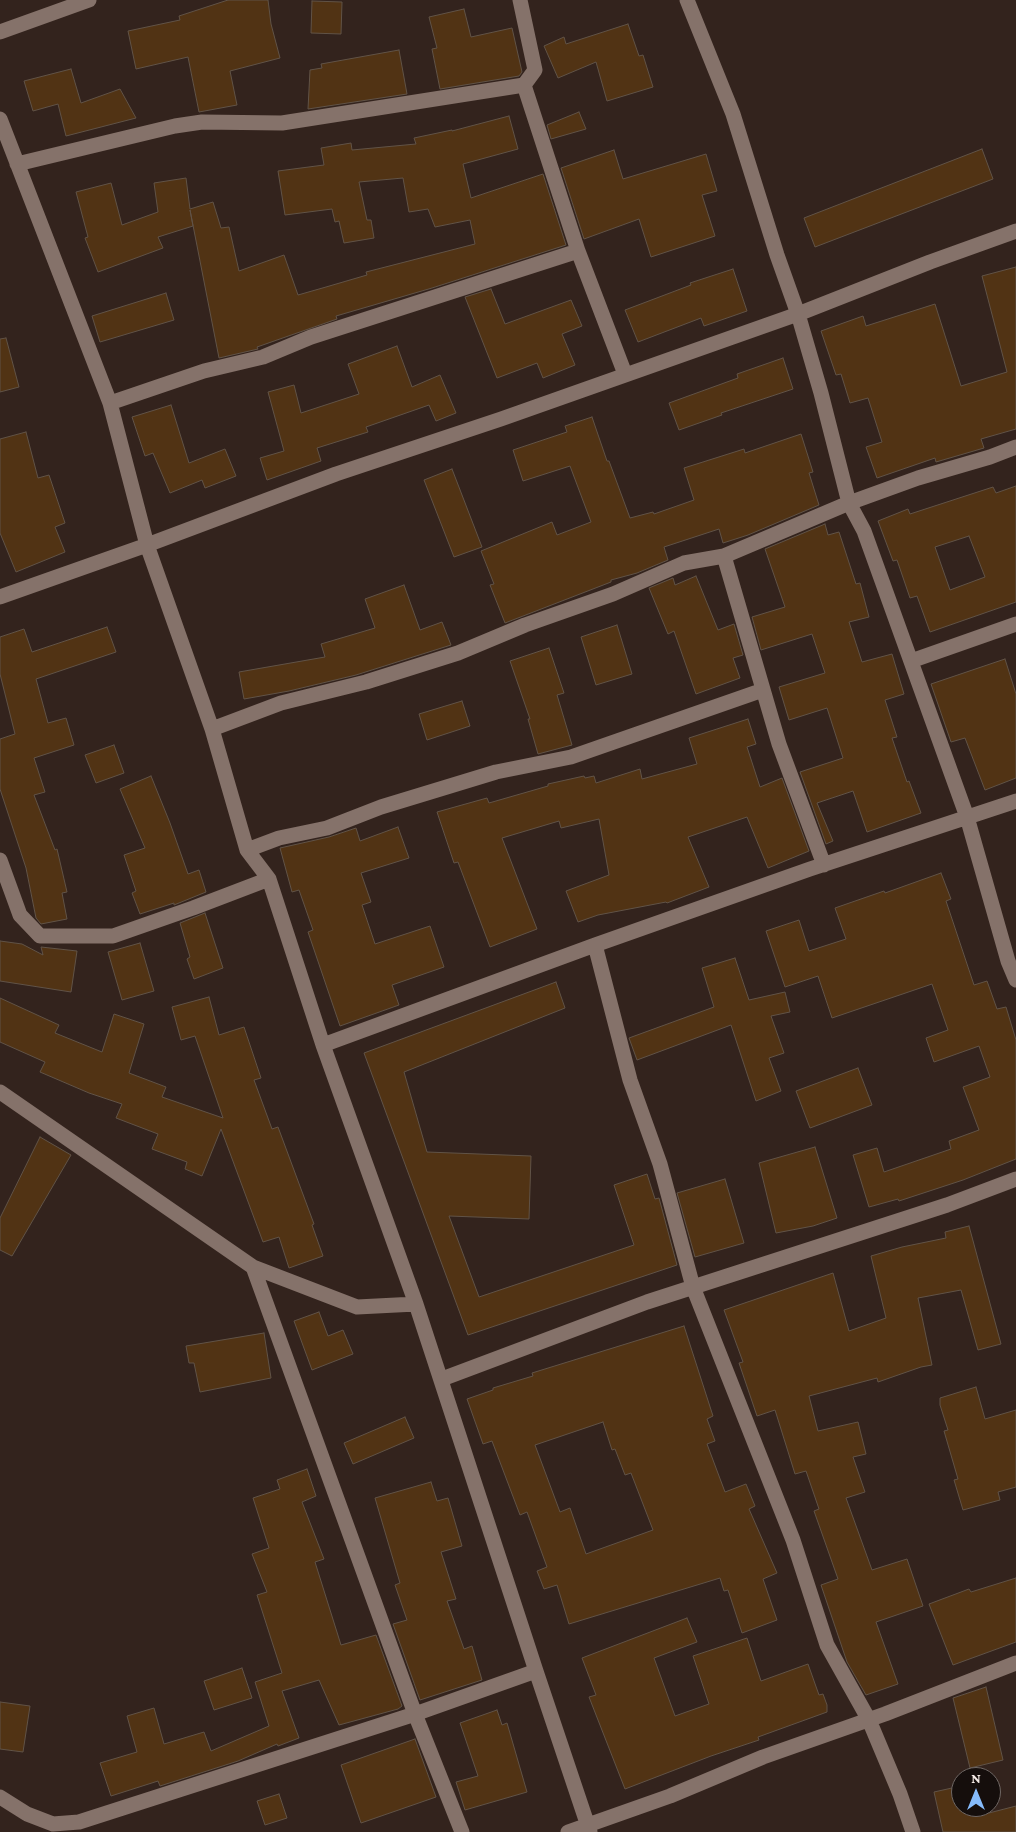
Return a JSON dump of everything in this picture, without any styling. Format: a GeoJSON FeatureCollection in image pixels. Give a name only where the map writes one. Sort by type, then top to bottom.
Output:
{"type":"FeatureCollection","features":[{"type":"Feature","properties":{"kind":"street"},"geometry":{"type":"LineString","coordinates":[[0,32],[89,0]]}},
{"type":"Feature","properties":{"kind":"street"},"geometry":{"type":"LineString","coordinates":[[17,164],[150,131],[193,123],[282,123],[524,85],[535,70],[520,0]]}},
{"type":"Feature","properties":{"kind":"street"},"geometry":{"type":"LineString","coordinates":[[686,0],[733,114],[777,255],[798,314],[821,392],[849,503],[864,531],[967,817],[1008,961],[1016,980]]}},
{"type":"Feature","properties":{"kind":"street"},"geometry":{"type":"LineString","coordinates":[[524,85],[578,251],[625,374]]}},
{"type":"Feature","properties":{"kind":"street"},"geometry":{"type":"LineString","coordinates":[[0,119],[110,403],[147,545],[212,729],[247,850],[270,878],[323,1044],[442,1380],[589,1828]]}},
{"type":"Feature","properties":{"kind":"street"},"geometry":{"type":"LineString","coordinates":[[0,597],[147,545],[336,474],[798,314],[930,262],[1016,231]]}},
{"type":"Feature","properties":{"kind":"street"},"geometry":{"type":"LineString","coordinates":[[110,403],[204,371],[263,357],[311,337],[578,251]]}},
{"type":"Feature","properties":{"kind":"street"},"geometry":{"type":"LineString","coordinates":[[212,729],[281,703],[366,682],[458,653],[526,625],[613,594],[684,563],[724,556],[849,503],[918,478],[990,457],[1016,447]]}},
{"type":"Feature","properties":{"kind":"street"},"geometry":{"type":"LineString","coordinates":[[724,556],[779,744],[824,865]]}},
{"type":"Feature","properties":{"kind":"street"},"geometry":{"type":"LineString","coordinates":[[911,661],[1016,624]]}},
{"type":"Feature","properties":{"kind":"street"},"geometry":{"type":"LineString","coordinates":[[247,850],[279,838],[327,828],[381,807],[496,772],[571,757],[763,690]]}},
{"type":"Feature","properties":{"kind":"street"},"geometry":{"type":"LineString","coordinates":[[323,1044],[594,945],[1016,801]]}},
{"type":"Feature","properties":{"kind":"street"},"geometry":{"type":"LineString","coordinates":[[0,860],[20,916],[40,936],[113,936],[270,878]]}},
{"type":"Feature","properties":{"kind":"street"},"geometry":{"type":"LineString","coordinates":[[594,945],[630,1080],[660,1164],[693,1287],[793,1540],[827,1645],[870,1720],[913,1832]]}},
{"type":"Feature","properties":{"kind":"street"},"geometry":{"type":"LineString","coordinates":[[0,1092],[253,1267],[357,1307],[416,1304]]}},
{"type":"Feature","properties":{"kind":"street"},"geometry":{"type":"LineString","coordinates":[[442,1380],[647,1302],[947,1205],[1016,1179]]}},
{"type":"Feature","properties":{"kind":"street"},"geometry":{"type":"LineString","coordinates":[[253,1267],[415,1714],[462,1832]]}},
{"type":"Feature","properties":{"kind":"street"},"geometry":{"type":"LineString","coordinates":[[568,1832],[589,1828],[763,1756],[870,1720],[1016,1663]]}},
{"type":"Feature","properties":{"kind":"street"},"geometry":{"type":"LineString","coordinates":[[0,1797],[27,1814],[54,1824],[79,1822],[415,1714],[536,1671]]}},
{"type":"Feature","properties":{"kind":"building"},"geometry":{"type":"Polygon","coordinates":[[[228,0],[268,0],[271,24],[280,58],[230,71],[237,105],[199,112],[188,57],[136,69],[128,31],[180,20],[179,16],[228,0]]]}},
{"type":"Feature","properties":{"kind":"building"},"geometry":{"type":"Polygon","coordinates":[[[312,1],[342,2],[341,34],[311,33],[312,1]]]}},
{"type":"Feature","properties":{"kind":"building"},"geometry":{"type":"Polygon","coordinates":[[[464,9],[471,37],[512,28],[522,72],[519,76],[440,89],[432,49],[437,48],[429,17],[464,9]]]}},
{"type":"Feature","properties":{"kind":"building"},"geometry":{"type":"Polygon","coordinates":[[[628,24],[639,56],[643,55],[653,87],[607,101],[596,62],[558,78],[544,46],[564,37],[566,44],[628,24]]]}},
{"type":"Feature","properties":{"kind":"building"},"geometry":{"type":"Polygon","coordinates":[[[399,50],[407,94],[308,109],[310,70],[322,68],[321,64],[399,50]]]}},
{"type":"Feature","properties":{"kind":"building"},"geometry":{"type":"Polygon","coordinates":[[[71,69],[81,103],[120,89],[136,118],[66,136],[58,104],[33,111],[24,81],[71,69]]]}},
{"type":"Feature","properties":{"kind":"building"},"geometry":{"type":"Polygon","coordinates":[[[579,112],[586,129],[551,139],[547,125],[579,112]]]}},
{"type":"Feature","properties":{"kind":"building"},"geometry":{"type":"Polygon","coordinates":[[[509,116],[518,149],[463,164],[471,198],[543,174],[566,245],[432,288],[336,316],[337,319],[257,347],[258,349],[219,358],[190,210],[193,226],[158,237],[163,248],[98,272],[85,238],[88,237],[76,192],[111,183],[122,225],[158,212],[154,183],[186,178],[190,209],[213,202],[221,228],[229,227],[239,271],[284,255],[298,295],[326,287],[367,275],[366,272],[475,244],[470,220],[435,227],[428,209],[409,212],[403,178],[359,182],[367,220],[371,220],[374,238],[344,243],[339,221],[335,222],[332,209],[285,215],[278,171],[324,165],[321,148],[351,143],[352,150],[416,144],[414,138],[452,131],[509,116]]]}},
{"type":"Feature","properties":{"kind":"building"},"geometry":{"type":"Polygon","coordinates":[[[982,149],[993,179],[815,247],[804,218],[982,149]]]}},
{"type":"Feature","properties":{"kind":"building"},"geometry":{"type":"Polygon","coordinates":[[[614,150],[623,179],[706,154],[717,191],[702,195],[715,236],[651,257],[639,219],[584,239],[561,168],[614,150]]]}},
{"type":"Feature","properties":{"kind":"building"},"geometry":{"type":"Polygon","coordinates":[[[1016,267],[1016,429],[981,439],[984,448],[936,462],[935,458],[877,478],[866,447],[882,442],[868,398],[850,403],[841,374],[836,375],[821,331],[863,316],[866,326],[935,304],[961,386],[1007,372],[982,276],[1016,267]]]}},
{"type":"Feature","properties":{"kind":"building"},"geometry":{"type":"Polygon","coordinates":[[[733,269],[747,311],[704,326],[701,318],[638,342],[625,310],[691,285],[690,283],[733,269]]]}},
{"type":"Feature","properties":{"kind":"building"},"geometry":{"type":"Polygon","coordinates":[[[491,289],[505,324],[571,300],[582,326],[562,334],[575,365],[543,378],[537,363],[497,378],[465,297],[491,289]]]}},
{"type":"Feature","properties":{"kind":"building"},"geometry":{"type":"Polygon","coordinates":[[[166,293],[174,320],[100,342],[92,316],[166,293]]]}},
{"type":"Feature","properties":{"kind":"building"},"geometry":{"type":"Polygon","coordinates":[[[6,338],[19,387],[0,392],[0,339],[6,338]]]}},
{"type":"Feature","properties":{"kind":"building"},"geometry":{"type":"Polygon","coordinates":[[[397,346],[412,387],[440,375],[456,413],[436,421],[429,405],[366,427],[368,432],[317,448],[321,461],[267,480],[260,458],[284,451],[268,392],[294,385],[301,413],[359,394],[348,364],[397,346]]]}},
{"type":"Feature","properties":{"kind":"building"},"geometry":{"type":"Polygon","coordinates":[[[783,358],[793,389],[721,413],[722,415],[679,430],[669,403],[738,378],[737,374],[783,358]]]}},
{"type":"Feature","properties":{"kind":"building"},"geometry":{"type":"Polygon","coordinates":[[[171,405],[189,463],[225,449],[236,476],[205,488],[202,480],[170,493],[153,453],[145,456],[132,417],[171,405]]]}},
{"type":"Feature","properties":{"kind":"building"},"geometry":{"type":"Polygon","coordinates":[[[592,417],[630,518],[653,512],[654,514],[694,500],[684,468],[744,449],[745,453],[801,434],[813,472],[809,473],[819,505],[748,535],[723,543],[719,529],[664,547],[668,560],[637,573],[611,580],[611,582],[505,623],[490,585],[494,584],[481,551],[552,522],[557,535],[591,522],[570,466],[523,481],[513,450],[567,432],[565,426],[592,417]]]}},
{"type":"Feature","properties":{"kind":"building"},"geometry":{"type":"Polygon","coordinates":[[[26,432],[38,478],[49,475],[65,523],[55,527],[65,552],[16,572],[0,533],[0,439],[26,432]]]}},
{"type":"Feature","properties":{"kind":"building"},"geometry":{"type":"Polygon","coordinates":[[[452,469],[482,547],[454,557],[424,480],[452,469]]]}},
{"type":"Feature","properties":{"kind":"building"},"geometry":{"type":"Polygon","coordinates":[[[1016,486],[1016,602],[930,632],[917,596],[910,598],[897,560],[893,561],[878,521],[908,509],[910,514],[993,487],[996,493],[1016,486]],[[969,536],[935,547],[950,590],[985,577],[969,536]]]}},
{"type":"Feature","properties":{"kind":"building"},"geometry":{"type":"Polygon","coordinates":[[[825,524],[828,535],[839,532],[856,584],[860,583],[869,617],[849,622],[862,662],[892,654],[904,694],[885,700],[897,737],[892,738],[907,782],[909,781],[921,813],[867,832],[853,791],[817,803],[833,841],[826,844],[800,772],[843,758],[827,708],[789,720],[779,687],[825,673],[812,634],[761,650],[752,617],[785,607],[765,549],[825,524]]]}},
{"type":"Feature","properties":{"kind":"building"},"geometry":{"type":"Polygon","coordinates":[[[696,576],[718,630],[734,624],[743,655],[733,658],[740,678],[696,694],[674,631],[668,634],[649,588],[673,578],[675,585],[696,576]]]}},
{"type":"Feature","properties":{"kind":"building"},"geometry":{"type":"Polygon","coordinates":[[[404,585],[420,630],[442,622],[451,645],[356,675],[289,691],[244,699],[239,672],[325,657],[321,644],[375,628],[365,599],[404,585]]]}},
{"type":"Feature","properties":{"kind":"building"},"geometry":{"type":"Polygon","coordinates":[[[617,625],[632,674],[596,685],[581,637],[617,625]]]}},
{"type":"Feature","properties":{"kind":"building"},"geometry":{"type":"Polygon","coordinates":[[[107,627],[116,652],[36,679],[48,723],[66,718],[74,745],[34,758],[45,792],[34,795],[55,850],[57,849],[67,892],[62,893],[67,919],[41,924],[36,918],[26,868],[0,789],[0,739],[15,734],[0,674],[0,637],[24,629],[32,652],[107,627]]]}},
{"type":"Feature","properties":{"kind":"building"},"geometry":{"type":"Polygon","coordinates":[[[549,648],[564,693],[557,695],[572,745],[538,754],[528,719],[530,719],[510,661],[549,648]]]}},
{"type":"Feature","properties":{"kind":"building"},"geometry":{"type":"Polygon","coordinates":[[[1005,659],[1016,694],[1016,778],[985,790],[965,738],[951,742],[931,684],[1005,659]]]}},
{"type":"Feature","properties":{"kind":"building"},"geometry":{"type":"Polygon","coordinates":[[[462,701],[470,726],[427,740],[419,714],[462,701]]]}},
{"type":"Feature","properties":{"kind":"building"},"geometry":{"type":"Polygon","coordinates":[[[748,719],[756,744],[747,747],[760,787],[782,778],[809,851],[768,868],[747,817],[688,837],[709,887],[667,903],[598,915],[578,922],[566,891],[609,875],[599,819],[561,828],[559,821],[502,838],[537,929],[490,947],[458,862],[454,863],[437,812],[487,798],[489,803],[548,786],[548,784],[584,776],[585,778],[594,776],[596,783],[640,769],[642,779],[697,764],[689,738],[748,719]]]}},
{"type":"Feature","properties":{"kind":"building"},"geometry":{"type":"Polygon","coordinates":[[[114,745],[124,773],[96,783],[85,755],[114,745]]]}},
{"type":"Feature","properties":{"kind":"building"},"geometry":{"type":"Polygon","coordinates":[[[151,776],[188,874],[199,870],[206,892],[174,905],[174,903],[140,914],[132,893],[136,891],[124,855],[145,848],[120,789],[151,776]]]}},
{"type":"Feature","properties":{"kind":"building"},"geometry":{"type":"Polygon","coordinates":[[[398,827],[409,858],[361,873],[371,902],[362,905],[375,944],[430,926],[444,967],[392,985],[399,1005],[340,1026],[308,932],[313,930],[299,890],[292,892],[280,848],[329,837],[356,828],[360,841],[398,827]]]}},
{"type":"Feature","properties":{"kind":"building"},"geometry":{"type":"Polygon","coordinates":[[[941,873],[951,899],[946,901],[974,985],[987,981],[997,1009],[1006,1007],[1016,1040],[1016,1159],[963,1180],[899,1201],[898,1199],[869,1207],[853,1155],[877,1148],[884,1172],[951,1149],[949,1141],[979,1130],[963,1087],[990,1077],[979,1046],[934,1062],[926,1038],[948,1030],[932,984],[832,1018],[818,976],[785,987],[766,931],[799,920],[809,951],[846,939],[835,908],[941,873]]]}},
{"type":"Feature","properties":{"kind":"building"},"geometry":{"type":"Polygon","coordinates":[[[205,913],[223,968],[194,979],[187,959],[190,957],[180,923],[205,913]]]}},
{"type":"Feature","properties":{"kind":"building"},"geometry":{"type":"Polygon","coordinates":[[[0,941],[22,944],[43,955],[41,947],[77,951],[71,992],[0,981],[0,941]]]}},
{"type":"Feature","properties":{"kind":"building"},"geometry":{"type":"Polygon","coordinates":[[[140,943],[154,991],[122,1000],[108,952],[140,943]]]}},
{"type":"Feature","properties":{"kind":"building"},"geometry":{"type":"Polygon","coordinates":[[[735,958],[749,1000],[785,992],[790,1012],[771,1016],[784,1053],[769,1058],[781,1091],[756,1101],[731,1025],[637,1060],[629,1038],[714,1007],[702,968],[735,958]]]}},
{"type":"Feature","properties":{"kind":"building"},"geometry":{"type":"Polygon","coordinates":[[[556,982],[565,1008],[404,1072],[427,1152],[531,1156],[529,1219],[449,1216],[479,1297],[634,1245],[614,1185],[647,1174],[655,1199],[659,1198],[677,1265],[468,1335],[364,1053],[556,982]]]}},
{"type":"Feature","properties":{"kind":"building"},"geometry":{"type":"Polygon","coordinates":[[[209,997],[219,1035],[244,1027],[261,1078],[254,1080],[272,1129],[278,1127],[314,1224],[312,1225],[323,1256],[289,1268],[279,1237],[263,1242],[221,1129],[202,1176],[185,1169],[187,1162],[152,1149],[158,1134],[116,1118],[122,1104],[89,1093],[40,1072],[45,1062],[0,1042],[0,998],[59,1025],[55,1033],[102,1052],[114,1014],[144,1024],[129,1073],[166,1087],[162,1097],[223,1118],[195,1036],[181,1040],[172,1007],[209,997]]]}},
{"type":"Feature","properties":{"kind":"building"},"geometry":{"type":"Polygon","coordinates":[[[858,1068],[872,1105],[810,1128],[796,1091],[858,1068]]]}},
{"type":"Feature","properties":{"kind":"building"},"geometry":{"type":"Polygon","coordinates":[[[40,1137],[71,1155],[12,1256],[0,1250],[0,1218],[40,1137]]]}},
{"type":"Feature","properties":{"kind":"building"},"geometry":{"type":"Polygon","coordinates":[[[815,1147],[837,1218],[813,1226],[776,1233],[759,1163],[815,1147]]]}},
{"type":"Feature","properties":{"kind":"building"},"geometry":{"type":"Polygon","coordinates":[[[725,1179],[744,1243],[695,1257],[677,1193],[725,1179]]]}},
{"type":"Feature","properties":{"kind":"building"},"geometry":{"type":"Polygon","coordinates":[[[969,1226],[1001,1344],[978,1350],[961,1290],[918,1298],[932,1365],[878,1382],[877,1378],[809,1396],[818,1431],[858,1422],[866,1454],[853,1457],[865,1492],[846,1498],[872,1570],[907,1559],[923,1606],[876,1622],[898,1684],[866,1695],[847,1662],[821,1585],[838,1579],[814,1511],[819,1509],[806,1471],[795,1474],[775,1410],[757,1416],[739,1363],[743,1362],[724,1310],[833,1273],[849,1331],[886,1318],[871,1256],[902,1247],[946,1238],[945,1232],[969,1226]]]}},
{"type":"Feature","properties":{"kind":"building"},"geometry":{"type":"Polygon","coordinates":[[[319,1312],[328,1336],[343,1330],[353,1354],[312,1370],[294,1321],[319,1312]]]}},
{"type":"Feature","properties":{"kind":"building"},"geometry":{"type":"Polygon","coordinates":[[[684,1326],[713,1416],[707,1419],[715,1441],[707,1444],[725,1492],[746,1484],[755,1506],[749,1509],[777,1573],[763,1579],[777,1620],[742,1633],[728,1590],[724,1591],[720,1578],[569,1624],[557,1585],[544,1589],[537,1571],[547,1567],[527,1512],[520,1515],[492,1441],[483,1444],[467,1399],[493,1390],[493,1388],[533,1376],[532,1373],[684,1326]],[[603,1422],[535,1445],[560,1512],[570,1508],[586,1554],[653,1530],[631,1473],[625,1475],[615,1449],[612,1450],[603,1422]]]}},
{"type":"Feature","properties":{"kind":"building"},"geometry":{"type":"Polygon","coordinates":[[[264,1333],[271,1378],[200,1392],[194,1363],[189,1363],[186,1346],[264,1333]]]}},
{"type":"Feature","properties":{"kind":"building"},"geometry":{"type":"Polygon","coordinates":[[[976,1387],[985,1419],[1016,1410],[1016,1487],[998,1492],[1000,1500],[963,1510],[954,1480],[958,1479],[944,1431],[948,1430],[940,1405],[940,1398],[976,1387]]]}},
{"type":"Feature","properties":{"kind":"building"},"geometry":{"type":"Polygon","coordinates":[[[405,1417],[414,1438],[353,1464],[344,1443],[405,1417]]]}},
{"type":"Feature","properties":{"kind":"building"},"geometry":{"type":"Polygon","coordinates":[[[307,1469],[316,1496],[302,1502],[324,1559],[315,1562],[341,1645],[376,1635],[402,1706],[398,1709],[339,1725],[319,1680],[282,1691],[299,1738],[278,1746],[277,1744],[238,1761],[160,1786],[158,1781],[111,1796],[100,1763],[137,1752],[127,1716],[154,1708],[164,1744],[204,1732],[211,1751],[269,1726],[255,1682],[282,1673],[257,1595],[267,1592],[252,1554],[269,1548],[253,1498],[280,1489],[277,1480],[307,1469]]]}},
{"type":"Feature","properties":{"kind":"building"},"geometry":{"type":"Polygon","coordinates":[[[431,1482],[437,1501],[448,1498],[462,1546],[441,1552],[456,1599],[447,1601],[464,1649],[472,1646],[482,1680],[420,1700],[393,1624],[407,1620],[395,1585],[400,1583],[375,1498],[431,1482]]]}},
{"type":"Feature","properties":{"kind":"building"},"geometry":{"type":"Polygon","coordinates":[[[1016,1578],[1016,1642],[953,1665],[929,1604],[969,1589],[971,1592],[1016,1578]]]}},
{"type":"Feature","properties":{"kind":"building"},"geometry":{"type":"Polygon","coordinates":[[[687,1618],[697,1642],[654,1658],[675,1716],[709,1704],[693,1656],[747,1638],[761,1681],[808,1664],[819,1695],[823,1694],[827,1705],[827,1712],[758,1737],[759,1740],[625,1789],[589,1697],[596,1695],[582,1658],[687,1618]]]}},
{"type":"Feature","properties":{"kind":"building"},"geometry":{"type":"Polygon","coordinates":[[[242,1668],[252,1698],[214,1710],[204,1681],[242,1668]]]}},
{"type":"Feature","properties":{"kind":"building"},"geometry":{"type":"Polygon","coordinates":[[[986,1687],[1003,1760],[970,1767],[953,1698],[986,1687]]]}},
{"type":"Feature","properties":{"kind":"building"},"geometry":{"type":"Polygon","coordinates":[[[0,1702],[30,1706],[23,1752],[0,1749],[0,1702]]]}},
{"type":"Feature","properties":{"kind":"building"},"geometry":{"type":"Polygon","coordinates":[[[497,1710],[502,1725],[507,1723],[527,1792],[465,1810],[456,1782],[478,1776],[460,1723],[497,1710]]]}},
{"type":"Feature","properties":{"kind":"building"},"geometry":{"type":"Polygon","coordinates":[[[415,1739],[436,1797],[361,1823],[341,1765],[415,1739]]]}},
{"type":"Feature","properties":{"kind":"building"},"geometry":{"type":"Polygon","coordinates":[[[951,1788],[951,1817],[1001,1817],[1001,1810],[1016,1806],[1016,1832],[943,1832],[934,1792],[951,1788]]]}},
{"type":"Feature","properties":{"kind":"building"},"geometry":{"type":"Polygon","coordinates":[[[279,1794],[287,1818],[265,1825],[257,1801],[279,1794]]]}}]}
